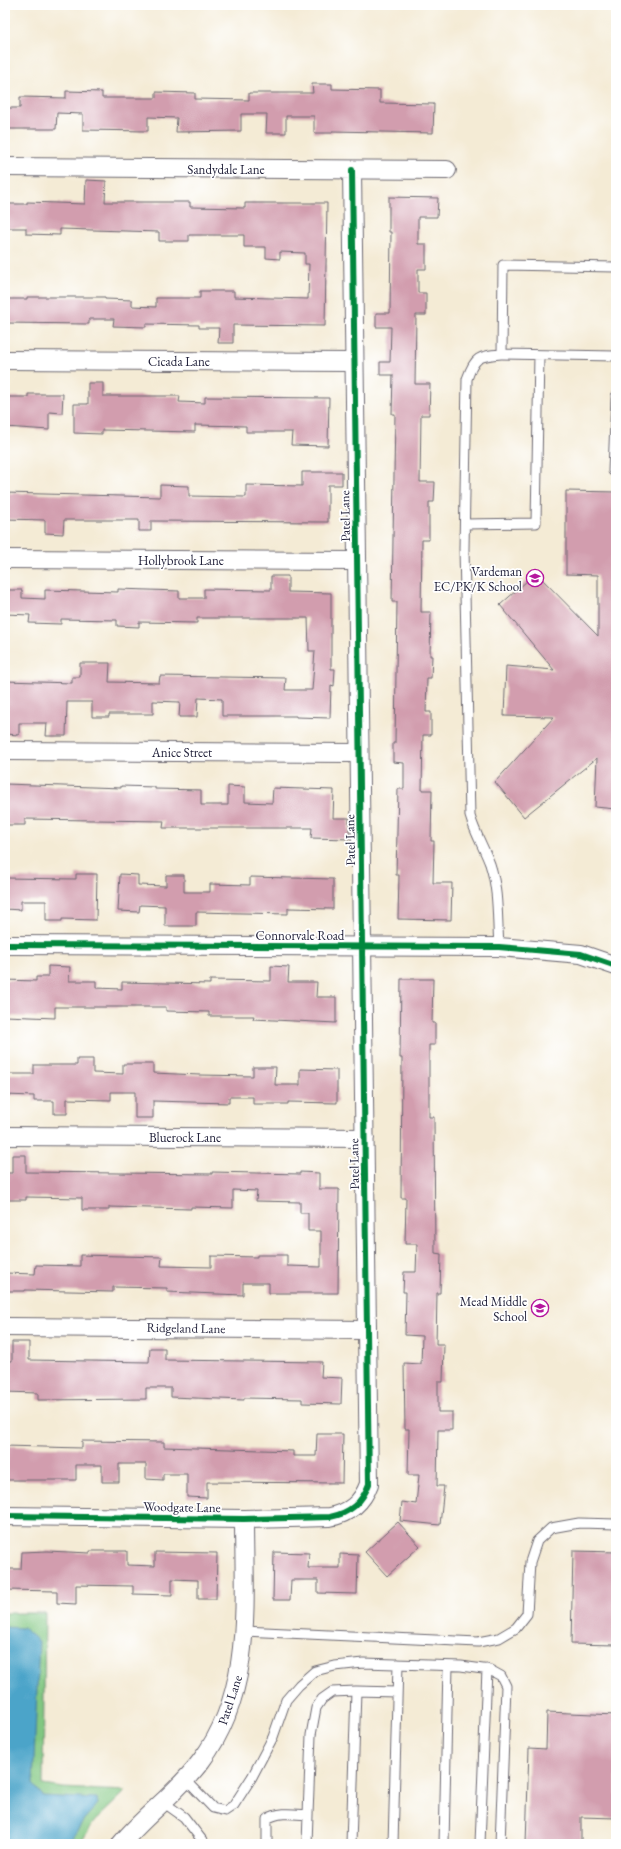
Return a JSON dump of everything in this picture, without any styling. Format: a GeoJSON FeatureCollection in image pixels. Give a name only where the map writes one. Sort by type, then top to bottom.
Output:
{"type":"FeatureCollection","features":[{"type":"Feature","properties":{"kind":"street","name":"Sandydale Lane"},"geometry":{"type":"LineString","coordinates":[[5,167],[446,170]]}},
{"type":"Feature","properties":{"kind":"street","name":"Patel Lane"},"geometry":{"type":"LineString","coordinates":[[352,170],[353,362],[369,1484],[365,1496],[356,1506]]}},
{"type":"Feature","properties":{"kind":"street","name":"Cicada Lane"},"geometry":{"type":"LineString","coordinates":[[5,360],[353,362]]}},
{"type":"Feature","properties":{"kind":"street","name":"Hollybrook Lane"},"geometry":{"type":"LineString","coordinates":[[5,559],[357,561]]}},
{"type":"Feature","properties":{"kind":"street","name":"Anice Street"},"geometry":{"type":"LineString","coordinates":[[5,751],[359,753]]}},
{"type":"Feature","properties":{"kind":"street","name":"Connorvale Road"},"geometry":{"type":"LineString","coordinates":[[5,945],[499,947],[581,954],[616,966]]}},
{"type":"Feature","properties":{"kind":"street","name":"Bluerock Lane"},"geometry":{"type":"LineString","coordinates":[[5,1136],[364,1138]]}},
{"type":"Feature","properties":{"kind":"street","name":"Ridgeland Lane"},"geometry":{"type":"LineString","coordinates":[[5,1327],[367,1330]]}},
{"type":"Feature","properties":{"kind":"street","name":"Woodgate Lane"},"geometry":{"type":"LineString","coordinates":[[5,1516],[244,1519],[330,1517],[342,1515],[356,1506]]}},
{"type":"Feature","properties":{"kind":"street","name":"Patel Lane"},"geometry":{"type":"LineString","coordinates":[[121,1844],[134,1829],[186,1780],[214,1741],[227,1715],[236,1687],[242,1658],[244,1631],[244,1519]]}},
{"type":"Feature","properties":{"kind":"lane"},"geometry":{"type":"LineString","coordinates":[[502,354],[503,265],[616,267]]}},
{"type":"Feature","properties":{"kind":"lane"},"geometry":{"type":"LineString","coordinates":[[499,947],[496,889],[490,864],[475,833],[470,816],[465,524],[467,379],[472,364],[482,356],[502,354],[539,354],[616,356]]}},
{"type":"Feature","properties":{"kind":"lane"},"geometry":{"type":"LineString","coordinates":[[465,524],[536,524],[539,354]]}},
{"type":"Feature","properties":{"kind":"lane"},"geometry":{"type":"LineString","coordinates":[[613,471],[616,396]]}},
{"type":"Feature","properties":{"kind":"lane"},"geometry":{"type":"LineString","coordinates":[[244,1631],[478,1642],[500,1638],[516,1628],[527,1614],[530,1562],[537,1541],[551,1528],[579,1523],[616,1524]]}},
{"type":"Feature","properties":{"kind":"lane"},"geometry":{"type":"LineString","coordinates":[[186,1780],[213,1808],[225,1811],[234,1805],[252,1777],[273,1737],[286,1700],[299,1685],[315,1671],[335,1666],[363,1663],[487,1669],[501,1676],[506,1686],[500,1844]]}},
{"type":"Feature","properties":{"kind":"lane"},"geometry":{"type":"LineString","coordinates":[[393,1844],[398,1664]]}},
{"type":"Feature","properties":{"kind":"lane"},"geometry":{"type":"LineString","coordinates":[[444,1844],[448,1666]]}},
{"type":"Feature","properties":{"kind":"lane"},"geometry":{"type":"LineString","coordinates":[[480,1844],[487,1669]]}},
{"type":"Feature","properties":{"kind":"lane"},"geometry":{"type":"LineString","coordinates":[[351,1844],[356,1691]]}},
{"type":"Feature","properties":{"kind":"lane"},"geometry":{"type":"LineString","coordinates":[[307,1844],[311,1735],[316,1708],[322,1699],[332,1692],[397,1692]]}},
{"type":"Feature","properties":{"kind":"lane"},"geometry":{"type":"LineString","coordinates":[[163,1802],[184,1817],[205,1844]]}},
{"type":"Feature","properties":{"kind":"lane"},"geometry":{"type":"LineString","coordinates":[[267,1844],[267,1819],[274,1815],[308,1815]]}},
{"type":"Feature","properties":{"kind":"green space"},"geometry":{"type":"Polygon","coordinates":[[[5,1613],[45,1613],[43,1785],[63,1788],[126,1791],[94,1822],[80,1844],[5,1844],[5,1613]]]}},
{"type":"Feature","properties":{"kind":"water"},"geometry":{"type":"Polygon","coordinates":[[[5,1627],[23,1628],[39,1641],[33,1784],[43,1796],[97,1799],[98,1804],[87,1816],[68,1844],[5,1844],[5,1627]]]}},
{"type":"Feature","properties":{"kind":"building"},"geometry":{"type":"Polygon","coordinates":[[[312,84],[332,84],[332,89],[380,90],[380,103],[434,104],[433,133],[332,131],[332,133],[314,133],[314,116],[286,116],[286,133],[266,133],[267,114],[241,114],[241,131],[176,132],[177,118],[148,117],[148,131],[83,130],[83,114],[57,113],[56,129],[5,129],[5,108],[20,108],[20,97],[66,98],[66,91],[102,92],[102,98],[156,98],[156,92],[195,93],[195,99],[249,100],[249,93],[313,93],[312,84]]]}},
{"type":"Feature","properties":{"kind":"building"},"geometry":{"type":"Polygon","coordinates":[[[86,180],[106,181],[105,202],[190,202],[190,207],[245,208],[245,203],[327,203],[325,326],[233,325],[233,343],[218,343],[219,328],[199,328],[199,325],[146,324],[146,327],[113,326],[114,319],[89,319],[89,324],[5,323],[5,299],[27,299],[27,297],[105,297],[105,299],[132,300],[132,306],[156,307],[156,298],[200,298],[200,291],[234,291],[234,297],[308,299],[309,264],[305,264],[305,253],[280,252],[280,259],[266,258],[266,247],[244,247],[244,235],[189,235],[189,241],[159,241],[159,232],[60,229],[60,235],[26,234],[26,228],[5,228],[5,204],[27,204],[27,202],[85,204],[86,180]]]}},
{"type":"Feature","properties":{"kind":"building"},"geometry":{"type":"Polygon","coordinates":[[[389,197],[438,198],[437,217],[418,217],[418,244],[426,244],[426,269],[418,269],[418,293],[426,293],[426,315],[416,315],[415,384],[430,384],[429,415],[421,415],[420,482],[435,482],[434,502],[429,502],[429,540],[422,540],[421,612],[431,612],[430,656],[432,656],[431,678],[427,678],[426,712],[431,712],[431,735],[423,735],[422,790],[432,790],[431,841],[434,841],[433,883],[452,883],[451,920],[398,919],[399,875],[396,875],[398,789],[404,789],[404,763],[393,762],[393,743],[395,743],[397,602],[392,602],[395,414],[392,414],[393,375],[380,375],[380,362],[390,362],[391,327],[376,327],[376,313],[390,313],[391,232],[389,232],[389,197]]]}},
{"type":"Feature","properties":{"kind":"building"},"geometry":{"type":"Polygon","coordinates":[[[88,383],[103,383],[103,396],[180,396],[179,402],[205,403],[205,397],[329,398],[328,446],[291,445],[292,432],[246,432],[246,426],[195,425],[195,432],[102,430],[102,434],[74,433],[74,404],[88,404],[88,383]]]}},
{"type":"Feature","properties":{"kind":"building"},"geometry":{"type":"Polygon","coordinates":[[[28,394],[63,394],[62,413],[49,412],[49,430],[5,427],[5,397],[28,397],[28,394]]]}},
{"type":"Feature","properties":{"kind":"building"},"geometry":{"type":"Polygon","coordinates":[[[302,472],[342,472],[342,485],[328,485],[328,522],[151,521],[151,531],[139,531],[139,520],[64,520],[63,534],[45,533],[45,520],[5,519],[5,493],[160,497],[160,485],[189,486],[189,496],[246,497],[246,485],[302,486],[302,472]]]}},
{"type":"Feature","properties":{"kind":"building"},"geometry":{"type":"Polygon","coordinates":[[[566,491],[616,492],[616,809],[595,807],[597,758],[524,817],[495,782],[554,717],[504,716],[506,666],[554,670],[500,605],[536,573],[598,636],[598,575],[566,574],[566,491]]]}},
{"type":"Feature","properties":{"kind":"building"},"geometry":{"type":"Polygon","coordinates":[[[271,576],[288,576],[288,592],[331,593],[331,669],[335,669],[334,686],[331,685],[330,718],[296,716],[222,716],[222,699],[198,698],[197,717],[179,717],[180,702],[153,701],[153,714],[109,714],[109,717],[92,717],[92,702],[67,702],[66,736],[46,736],[47,723],[19,723],[19,735],[5,734],[5,681],[72,683],[72,677],[80,677],[80,663],[110,663],[109,682],[159,683],[160,676],[286,678],[285,690],[312,690],[315,651],[309,651],[308,618],[197,618],[197,623],[139,622],[139,627],[117,626],[117,620],[61,619],[61,624],[29,623],[30,615],[5,614],[5,590],[22,590],[22,598],[45,599],[45,590],[118,592],[118,589],[179,591],[179,598],[204,598],[204,589],[271,590],[271,576]]]}},
{"type":"Feature","properties":{"kind":"building"},"geometry":{"type":"Polygon","coordinates":[[[5,784],[121,788],[121,786],[155,787],[155,789],[201,790],[201,805],[228,805],[228,786],[245,787],[245,802],[272,803],[273,788],[334,790],[333,818],[349,818],[349,839],[311,838],[312,828],[163,828],[164,821],[25,819],[25,825],[5,825],[5,784]]]}},
{"type":"Feature","properties":{"kind":"building"},"geometry":{"type":"Polygon","coordinates":[[[76,874],[97,874],[96,920],[62,919],[62,921],[46,921],[46,901],[21,901],[21,910],[5,909],[5,878],[76,879],[76,874]]]}},
{"type":"Feature","properties":{"kind":"building"},"geometry":{"type":"Polygon","coordinates":[[[120,874],[138,875],[138,885],[166,886],[166,875],[184,875],[184,892],[210,892],[210,884],[250,885],[250,877],[333,879],[333,909],[288,908],[288,914],[196,912],[196,926],[165,926],[165,906],[140,905],[139,912],[118,911],[120,874]]]}},
{"type":"Feature","properties":{"kind":"building"},"geometry":{"type":"Polygon","coordinates":[[[48,966],[70,967],[69,981],[96,981],[96,988],[122,989],[122,982],[210,984],[210,980],[271,981],[271,966],[289,967],[288,982],[317,982],[316,997],[336,997],[336,1023],[253,1019],[254,1016],[209,1016],[209,1012],[166,1011],[166,1007],[55,1007],[55,1018],[5,1016],[5,980],[36,981],[36,977],[48,977],[48,966]]]}},
{"type":"Feature","properties":{"kind":"building"},"geometry":{"type":"Polygon","coordinates":[[[401,979],[433,979],[432,1023],[435,1023],[435,1045],[429,1045],[429,1117],[434,1117],[435,1253],[441,1254],[440,1293],[437,1293],[436,1344],[444,1344],[443,1382],[438,1382],[438,1412],[452,1412],[452,1430],[438,1430],[437,1486],[444,1486],[440,1525],[400,1521],[402,1502],[416,1504],[419,1475],[408,1475],[409,1429],[405,1429],[404,1363],[421,1364],[422,1336],[405,1335],[406,1292],[403,1292],[404,1272],[416,1272],[417,1244],[405,1244],[406,1198],[401,1198],[401,979]]]}},
{"type":"Feature","properties":{"kind":"building"},"geometry":{"type":"Polygon","coordinates":[[[77,1059],[93,1059],[93,1073],[123,1074],[123,1064],[153,1064],[153,1073],[253,1076],[253,1067],[276,1067],[275,1085],[300,1085],[300,1069],[337,1070],[337,1103],[288,1102],[288,1104],[253,1104],[253,1097],[229,1097],[229,1103],[153,1101],[153,1118],[135,1118],[135,1092],[111,1092],[111,1100],[67,1099],[67,1114],[54,1114],[54,1101],[34,1101],[34,1096],[5,1095],[5,1074],[34,1074],[34,1065],[77,1065],[77,1059]]]}},
{"type":"Feature","properties":{"kind":"building"},"geometry":{"type":"Polygon","coordinates":[[[12,1155],[26,1155],[26,1172],[212,1174],[212,1172],[319,1173],[319,1189],[339,1189],[338,1293],[269,1293],[269,1283],[243,1283],[243,1295],[167,1292],[167,1288],[113,1287],[113,1292],[5,1291],[5,1273],[35,1274],[36,1265],[80,1266],[80,1255],[162,1257],[161,1266],[211,1267],[211,1256],[257,1257],[257,1255],[287,1255],[287,1266],[321,1267],[321,1231],[308,1231],[308,1213],[300,1213],[300,1202],[256,1201],[257,1191],[233,1190],[233,1208],[191,1207],[191,1209],[109,1207],[109,1210],[82,1210],[82,1198],[26,1197],[26,1200],[5,1200],[5,1173],[12,1173],[12,1155]]]}},
{"type":"Feature","properties":{"kind":"building"},"geometry":{"type":"Polygon","coordinates":[[[12,1342],[29,1342],[29,1360],[149,1362],[150,1348],[165,1348],[165,1360],[322,1362],[321,1377],[342,1378],[341,1404],[302,1403],[302,1399],[244,1398],[244,1400],[171,1397],[171,1388],[146,1388],[146,1399],[38,1400],[38,1393],[5,1392],[5,1361],[12,1361],[12,1342]]]}},
{"type":"Feature","properties":{"kind":"building"},"geometry":{"type":"Polygon","coordinates":[[[317,1434],[343,1434],[342,1483],[207,1482],[207,1498],[187,1497],[187,1474],[163,1474],[163,1480],[146,1479],[146,1464],[119,1464],[119,1482],[102,1482],[102,1465],[76,1465],[76,1480],[5,1480],[5,1446],[82,1448],[82,1441],[164,1442],[164,1447],[293,1451],[293,1456],[316,1456],[317,1434]]]}},
{"type":"Feature","properties":{"kind":"building"},"geometry":{"type":"Polygon","coordinates":[[[398,1522],[420,1546],[387,1576],[365,1552],[398,1522]]]}},
{"type":"Feature","properties":{"kind":"building"},"geometry":{"type":"Polygon","coordinates":[[[47,1551],[90,1553],[90,1551],[127,1551],[127,1565],[155,1566],[155,1552],[217,1553],[216,1599],[198,1599],[198,1580],[172,1579],[172,1595],[133,1594],[133,1586],[76,1585],[76,1604],[57,1603],[57,1591],[5,1590],[5,1569],[21,1569],[22,1552],[47,1551]]]}},
{"type":"Feature","properties":{"kind":"building"},"geometry":{"type":"Polygon","coordinates":[[[573,1551],[616,1552],[616,1645],[571,1644],[573,1551]]]}},
{"type":"Feature","properties":{"kind":"building"},"geometry":{"type":"Polygon","coordinates":[[[274,1552],[309,1553],[308,1568],[340,1568],[340,1554],[358,1555],[357,1594],[318,1593],[318,1580],[291,1580],[290,1600],[273,1600],[274,1552]]]}},
{"type":"Feature","properties":{"kind":"building"},"geometry":{"type":"Polygon","coordinates":[[[547,1712],[616,1715],[616,1818],[581,1817],[581,1844],[526,1844],[529,1748],[546,1749],[547,1712]]]}},
{"type":"Feature","properties":{"kind":"cycle path"},"geometry":{"type":"LineString","coordinates":[[5,1516],[244,1519],[330,1517],[344,1513],[359,1502],[369,1484],[352,170]]}},
{"type":"Feature","properties":{"kind":"cycle path"},"geometry":{"type":"LineString","coordinates":[[5,945],[499,947],[581,954],[616,966]]}},
{"type":"Feature","properties":{"kind":"place","name":"Vardeman EC/PK/K School"},"geometry":{"type":"Point","coordinates":[535,578]}},
{"type":"Feature","properties":{"kind":"place","name":"Mead Middle School"},"geometry":{"type":"Point","coordinates":[540,1308]}}]}
